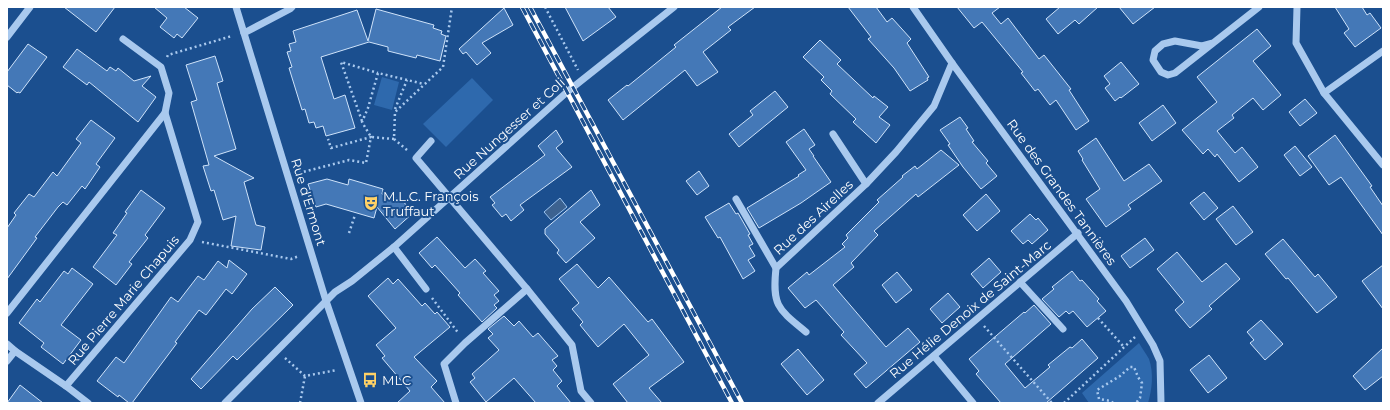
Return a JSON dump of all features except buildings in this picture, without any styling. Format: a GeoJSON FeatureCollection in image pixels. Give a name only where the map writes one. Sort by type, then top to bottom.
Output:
{"type":"FeatureCollection","features":[{"type":"Feature","properties":{"kind":"street"},"geometry":{"type":"LineString","coordinates":[[7,37],[30,7]]}},
{"type":"Feature","properties":{"kind":"street","name":"Rue d'Ermont"},"geometry":{"type":"LineString","coordinates":[[236,7],[326,301],[361,403]]}},
{"type":"Feature","properties":{"kind":"street","name":"Rue Nungesser et Coli"},"geometry":{"type":"LineString","coordinates":[[225,403],[335,292],[352,281],[394,247],[567,92],[674,7]]}},
{"type":"Feature","properties":{"kind":"street","name":"Rue des Grandes Tannières"},"geometry":{"type":"LineString","coordinates":[[913,7],[952,63],[1078,233],[1144,329],[1160,361],[1161,403]]}},
{"type":"Feature","properties":{"kind":"street"},"geometry":{"type":"LineString","coordinates":[[1213,43],[1202,46],[1175,41],[1163,44],[1155,51],[1153,60],[1161,72],[1168,75],[1175,73],[1259,7]]}},
{"type":"Feature","properties":{"kind":"street"},"geometry":{"type":"LineString","coordinates":[[1296,7],[1296,43],[1324,93],[1383,165]]}},
{"type":"Feature","properties":{"kind":"street"},"geometry":{"type":"LineString","coordinates":[[244,33],[293,8]]}},
{"type":"Feature","properties":{"kind":"street"},"geometry":{"type":"LineString","coordinates":[[123,39],[161,67]]}},
{"type":"Feature","properties":{"kind":"street"},"geometry":{"type":"LineString","coordinates":[[1324,93],[1383,51]]}},
{"type":"Feature","properties":{"kind":"street","name":"Rue des Airelles"},"geometry":{"type":"LineString","coordinates":[[776,268],[866,184],[896,152],[934,106],[952,63]]}},
{"type":"Feature","properties":{"kind":"street","name":"Rue Pierre Marie Chapuis"},"geometry":{"type":"LineString","coordinates":[[7,313],[165,113],[169,93],[161,67]]}},
{"type":"Feature","properties":{"kind":"street","name":"Rue Pierre Marie Chapuis"},"geometry":{"type":"LineString","coordinates":[[66,386],[190,240],[198,222],[165,113]]}},
{"type":"Feature","properties":{"kind":"street","name":"Rue des Airelles"},"geometry":{"type":"LineString","coordinates":[[833,134],[866,184]]}},
{"type":"Feature","properties":{"kind":"street"},"geometry":{"type":"LineString","coordinates":[[431,141],[416,158],[527,288],[572,345],[581,390],[591,403]]}},
{"type":"Feature","properties":{"kind":"street","name":"Rue des Airelles"},"geometry":{"type":"LineString","coordinates":[[736,199],[776,268],[774,288],[777,305],[789,318],[806,332]]}},
{"type":"Feature","properties":{"kind":"street","name":"Rue Hélie Denoix de Saint-Marc"},"geometry":{"type":"LineString","coordinates":[[878,403],[1078,233]]}},
{"type":"Feature","properties":{"kind":"street"},"geometry":{"type":"LineString","coordinates":[[394,247],[426,289]]}},
{"type":"Feature","properties":{"kind":"street"},"geometry":{"type":"LineString","coordinates":[[1020,282],[1063,329]]}},
{"type":"Feature","properties":{"kind":"street"},"geometry":{"type":"LineString","coordinates":[[456,403],[444,364],[465,343],[527,288]]}},
{"type":"Feature","properties":{"kind":"street"},"geometry":{"type":"LineString","coordinates":[[7,344],[88,403]]}},
{"type":"Feature","properties":{"kind":"street"},"geometry":{"type":"LineString","coordinates":[[7,361],[15,351]]}},
{"type":"Feature","properties":{"kind":"street"},"geometry":{"type":"LineString","coordinates":[[934,356],[973,403]]}},
{"type":"Feature","properties":{"kind":"path"},"geometry":{"type":"LineString","coordinates":[[394,112],[443,67],[452,7]]}},
{"type":"Feature","properties":{"kind":"path"},"geometry":{"type":"LineString","coordinates":[[545,7],[583,79]]}},
{"type":"Feature","properties":{"kind":"path"},"geometry":{"type":"LineString","coordinates":[[161,67],[168,55],[244,33]]}},
{"type":"Feature","properties":{"kind":"path"},"geometry":{"type":"LineString","coordinates":[[288,175],[348,160],[366,163],[371,137],[362,122],[341,62],[424,84]]}},
{"type":"Feature","properties":{"kind":"path"},"geometry":{"type":"LineString","coordinates":[[362,122],[368,108],[378,73]]}},
{"type":"Feature","properties":{"kind":"path"},"geometry":{"type":"LineString","coordinates":[[394,139],[394,112],[407,80]]}},
{"type":"Feature","properties":{"kind":"path"},"geometry":{"type":"LineString","coordinates":[[328,139],[332,148],[371,137],[394,139],[416,158]]}},
{"type":"Feature","properties":{"kind":"path"},"geometry":{"type":"LineString","coordinates":[[349,233],[355,214]]}},
{"type":"Feature","properties":{"kind":"path"},"geometry":{"type":"LineString","coordinates":[[190,240],[291,259],[311,252]]}},
{"type":"Feature","properties":{"kind":"path"},"geometry":{"type":"LineString","coordinates":[[426,289],[465,343]]}},
{"type":"Feature","properties":{"kind":"path"},"geometry":{"type":"LineString","coordinates":[[1098,318],[1124,347]]}},
{"type":"Feature","properties":{"kind":"path"},"geometry":{"type":"LineString","coordinates":[[978,319],[1052,403]]}},
{"type":"Feature","properties":{"kind":"path"},"geometry":{"type":"LineString","coordinates":[[1064,403],[1144,329]]}},
{"type":"Feature","properties":{"kind":"path"},"geometry":{"type":"LineString","coordinates":[[277,352],[305,376]]}},
{"type":"Feature","properties":{"kind":"path"},"geometry":{"type":"LineString","coordinates":[[1113,403],[1111,401],[1099,398],[1097,390],[1120,376],[1130,367],[1134,367],[1142,384],[1140,398],[1136,403]]}},
{"type":"Feature","properties":{"kind":"path"},"geometry":{"type":"LineString","coordinates":[[305,376],[350,368]]}},
{"type":"Feature","properties":{"kind":"path"},"geometry":{"type":"LineString","coordinates":[[300,403],[305,376]]}},
{"type":"Feature","properties":{"kind":"shaded area"},"geometry":{"type":"Polygon","coordinates":[[[382,77],[399,82],[392,110],[374,105],[382,77]]]}},
{"type":"Feature","properties":{"kind":"shaded area"},"geometry":{"type":"Polygon","coordinates":[[[472,78],[493,100],[446,147],[423,124],[472,78]]]}},
{"type":"Feature","properties":{"kind":"shaded area"},"geometry":{"type":"Polygon","coordinates":[[[560,198],[567,207],[551,220],[544,212],[560,198]]]}},
{"type":"Feature","properties":{"kind":"shaded area"},"geometry":{"type":"Polygon","coordinates":[[[1139,343],[1149,359],[1152,370],[1151,393],[1148,403],[1089,403],[1082,393],[1139,343]]]}},
{"type":"Feature","properties":{"kind":"railway"},"geometry":{"type":"LineString","coordinates":[[522,7],[732,403]]}},
{"type":"Feature","properties":{"kind":"railway"},"geometry":{"type":"LineString","coordinates":[[530,7],[742,403]]}},
{"type":"Feature","properties":{"kind":"place","name":"M.L.C. François Truffaut"},"geometry":{"type":"Point","coordinates":[371,203]}},
{"type":"Feature","properties":{"kind":"place","name":"MLC"},"geometry":{"type":"Point","coordinates":[370,380]}}]}
